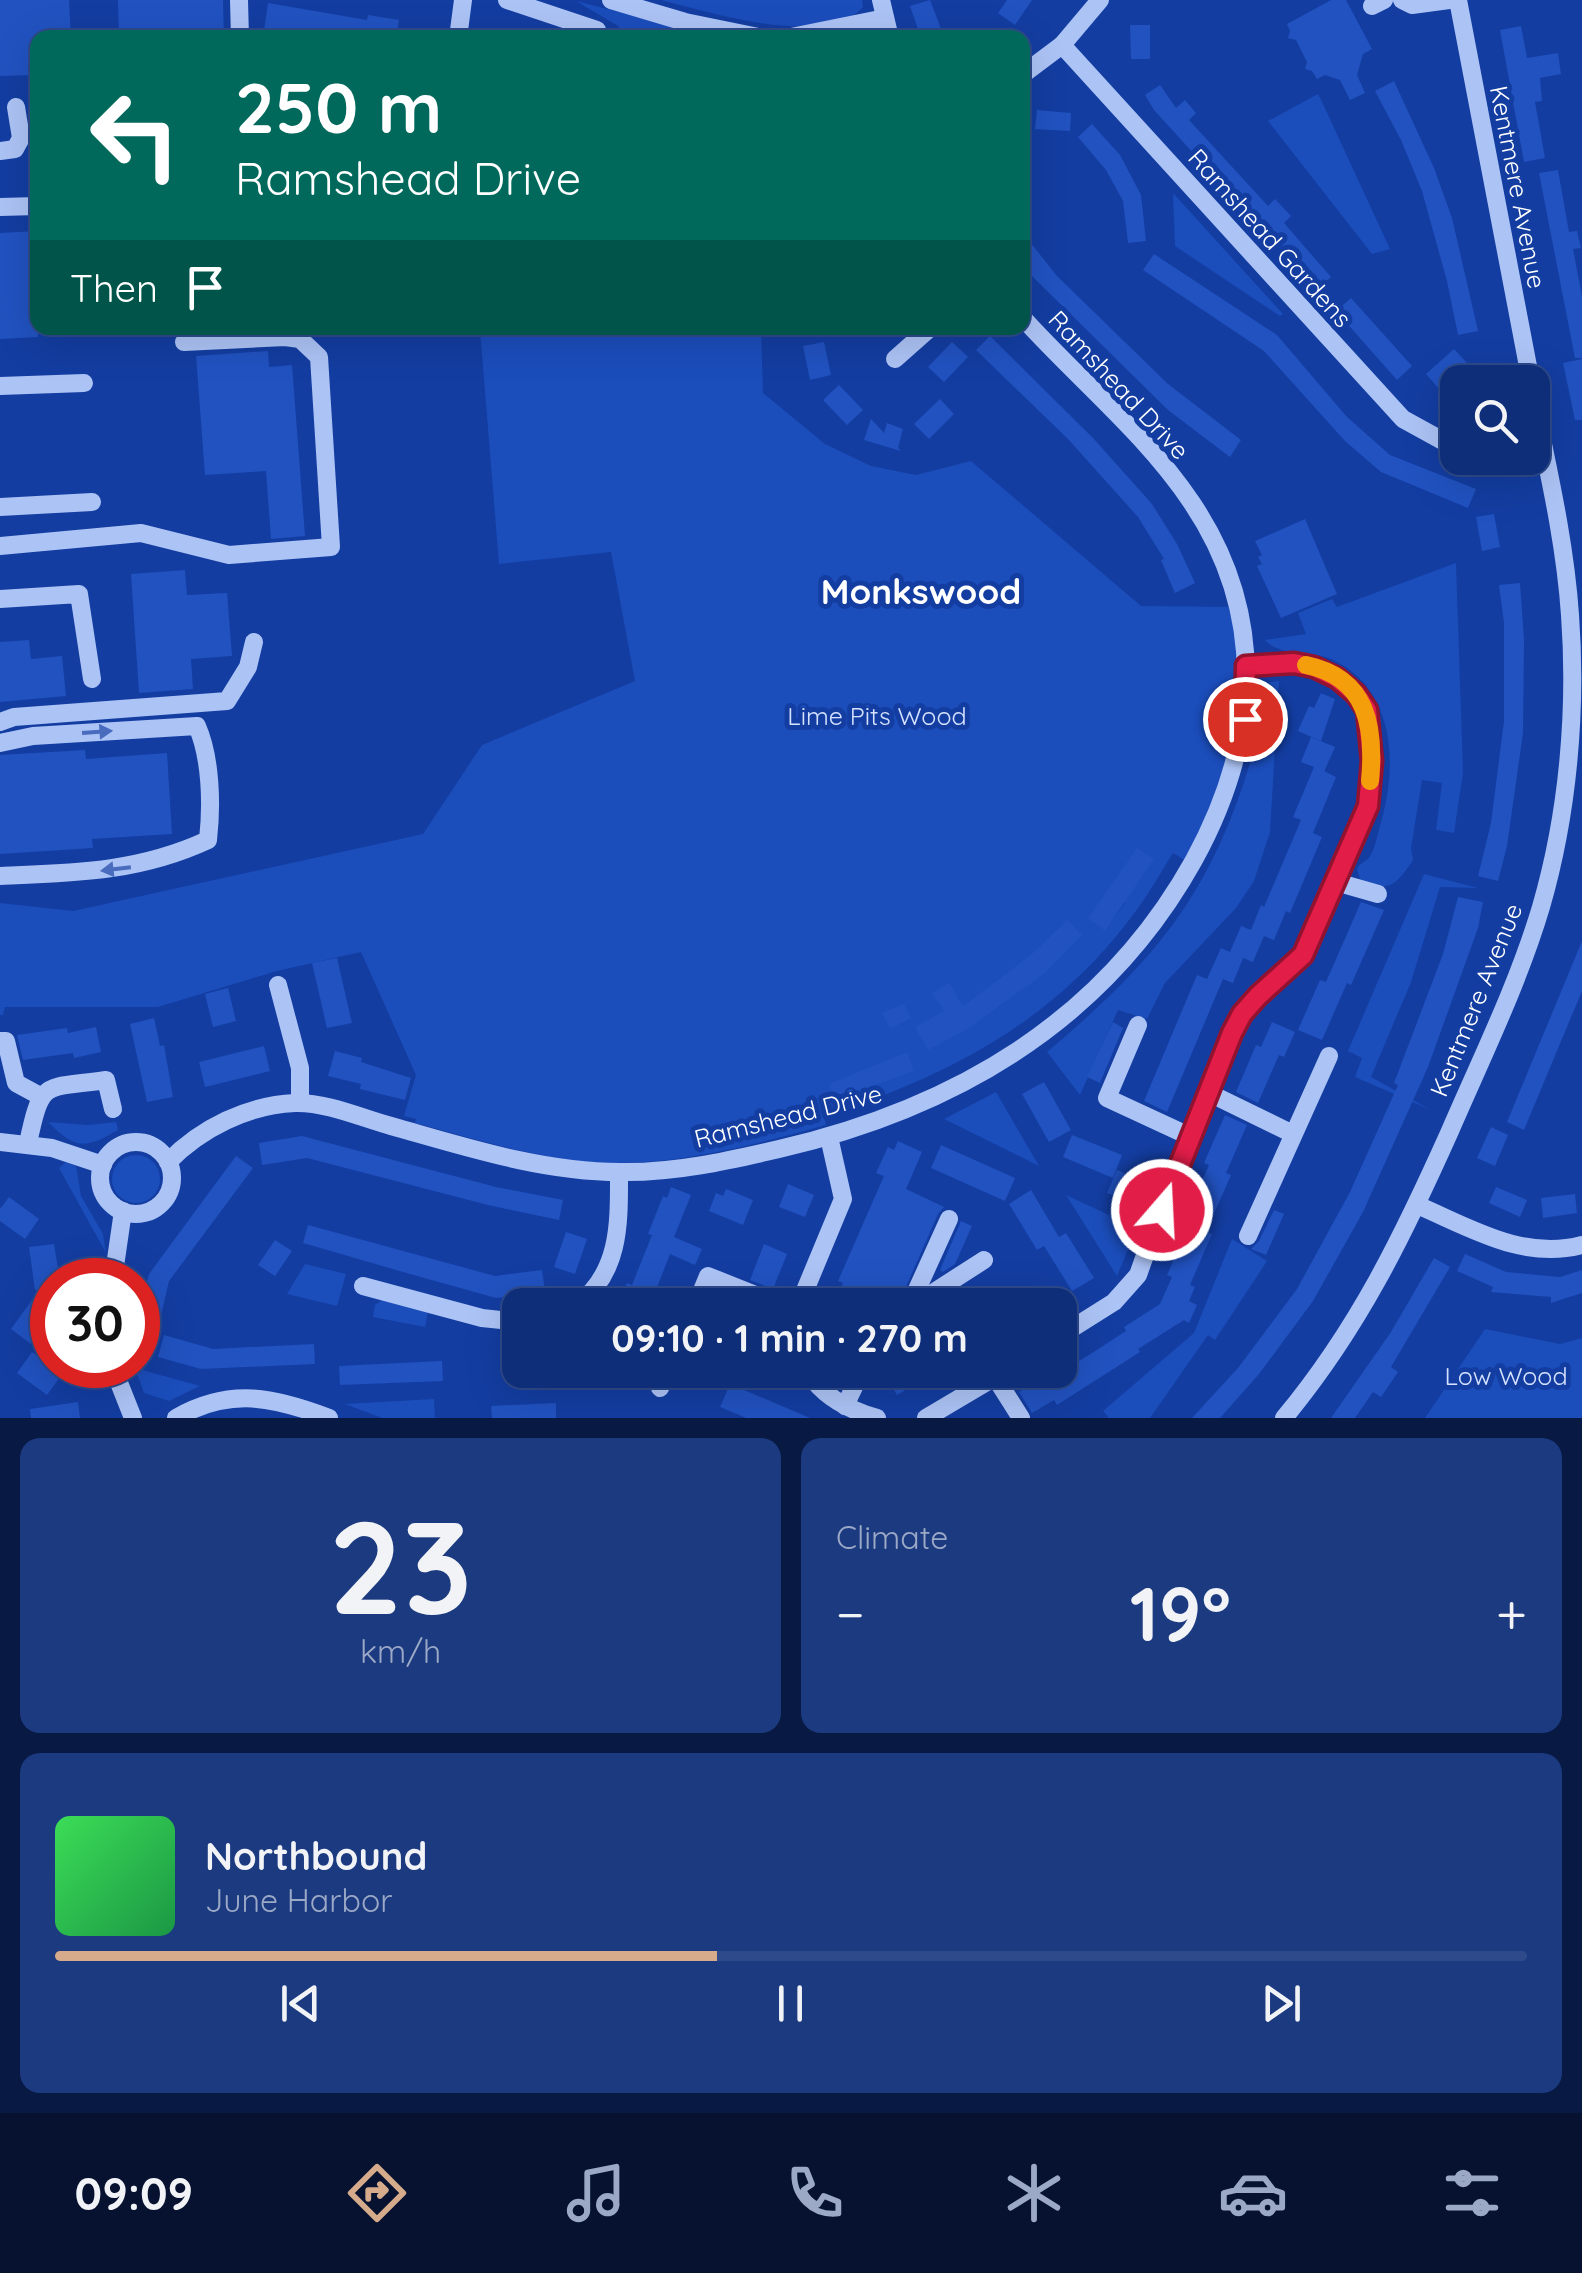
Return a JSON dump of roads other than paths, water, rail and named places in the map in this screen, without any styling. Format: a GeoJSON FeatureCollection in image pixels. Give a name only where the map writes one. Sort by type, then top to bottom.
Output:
{"type":"FeatureCollection","features":[{"type":"Feature","properties":{"kind":"street"},"geometry":{"type":"LineString","coordinates":[[239,0],[240,30]]}},
{"type":"Feature","properties":{"kind":"street"},"geometry":{"type":"LineString","coordinates":[[459,30],[462,0]]}},
{"type":"Feature","properties":{"kind":"street"},"geometry":{"type":"LineString","coordinates":[[507,0],[597,30]]}},
{"type":"Feature","properties":{"kind":"street"},"geometry":{"type":"LineString","coordinates":[[611,0],[724,30]]}},
{"type":"Feature","properties":{"kind":"street"},"geometry":{"type":"LineString","coordinates":[[1030,68],[1062,44],[1100,0]]}},
{"type":"Feature","properties":{"kind":"street"},"geometry":{"type":"LineString","coordinates":[[1402,0],[1412,5],[1449,0]]}},
{"type":"Feature","properties":{"kind":"street","name":"Kentmere Avenue"},"geometry":{"type":"LineString","coordinates":[[1458,0],[1528,365]]}},
{"type":"Feature","properties":{"kind":"street"},"geometry":{"type":"LineString","coordinates":[[813,30],[883,9]]}},
{"type":"Feature","properties":{"kind":"street","name":"Ramshead Gardens"},"geometry":{"type":"LineString","coordinates":[[1062,44],[1403,419],[1440,439]]}},
{"type":"Feature","properties":{"kind":"street"},"geometry":{"type":"LineString","coordinates":[[0,152],[16,149],[22,138],[16,107]]}},
{"type":"Feature","properties":{"kind":"street"},"geometry":{"type":"LineString","coordinates":[[0,207],[30,206]]}},
{"type":"Feature","properties":{"kind":"street","name":"Ramshead Drive"},"geometry":{"type":"LineString","coordinates":[[168,1162],[197,1137],[230,1118],[300,1102],[490,1154],[554,1166],[618,1172],[711,1164],[829,1137],[906,1111],[1010,1058],[1059,1021],[1112,970],[1168,901],[1212,824],[1233,771],[1245,719],[1246,666],[1240,607],[1220,552],[1192,504],[1137,436],[1030,325]]}},
{"type":"Feature","properties":{"kind":"street"},"geometry":{"type":"LineString","coordinates":[[895,359],[922,335]]}},
{"type":"Feature","properties":{"kind":"street"},"geometry":{"type":"LineString","coordinates":[[0,546],[140,532],[229,555],[331,548],[319,357],[300,339],[286,337],[184,342]]}},
{"type":"Feature","properties":{"kind":"street"},"geometry":{"type":"LineString","coordinates":[[0,386],[84,383]]}},
{"type":"Feature","properties":{"kind":"street","name":"Kentmere Avenue"},"geometry":{"type":"LineString","coordinates":[[1284,1418],[1336,1352],[1367,1303],[1416,1205],[1514,986],[1528,946],[1552,860],[1576,747],[1570,614],[1572,551],[1549,475]]}},
{"type":"Feature","properties":{"kind":"street"},"geometry":{"type":"LineString","coordinates":[[0,507],[92,502]]}},
{"type":"Feature","properties":{"kind":"street"},"geometry":{"type":"LineString","coordinates":[[0,599],[79,594],[92,679]]}},
{"type":"Feature","properties":{"kind":"street"},"geometry":{"type":"LineString","coordinates":[[0,722],[14,716],[227,702],[248,667],[254,642]]}},
{"type":"Feature","properties":{"kind":"street"},"geometry":{"type":"LineString","coordinates":[[1077,1325],[1114,1302],[1138,1275],[1189,1136],[1242,1014],[1303,955],[1368,806],[1372,761],[1367,710],[1356,694],[1337,678],[1314,667],[1294,663],[1246,666]]}},
{"type":"Feature","properties":{"kind":"street"},"geometry":{"type":"LineString","coordinates":[[0,743],[32,736],[198,726],[204,740],[208,840],[176,855],[134,866],[0,876]]}},
{"type":"Feature","properties":{"kind":"street"},"geometry":{"type":"LineString","coordinates":[[1336,882],[1378,894]]}},
{"type":"Feature","properties":{"kind":"street"},"geometry":{"type":"LineString","coordinates":[[278,985],[300,1068],[300,1102]]}},
{"type":"Feature","properties":{"kind":"street"},"geometry":{"type":"LineString","coordinates":[[1138,1025],[1107,1098],[1189,1136]]}},
{"type":"Feature","properties":{"kind":"street"},"geometry":{"type":"LineString","coordinates":[[0,1042],[6,1042],[16,1083],[40,1096]]}},
{"type":"Feature","properties":{"kind":"street"},"geometry":{"type":"LineString","coordinates":[[1248,1236],[1329,1056]]}},
{"type":"Feature","properties":{"kind":"street"},"geometry":{"type":"LineString","coordinates":[[28,1144],[40,1096],[50,1088],[106,1080],[113,1110]]}},
{"type":"Feature","properties":{"kind":"street"},"geometry":{"type":"LineString","coordinates":[[1207,1092],[1293,1134]]}},
{"type":"Feature","properties":{"kind":"street"},"geometry":{"type":"LineString","coordinates":[[806,1288],[843,1199],[829,1137]]}},
{"type":"Feature","properties":{"kind":"street"},"geometry":{"type":"LineString","coordinates":[[0,1142],[72,1153],[103,1164]]}},
{"type":"Feature","properties":{"kind":"street"},"geometry":{"type":"LineString","coordinates":[[133,1142],[153,1147],[168,1162],[172,1182],[164,1202],[146,1213],[122,1212],[104,1196],[100,1177],[103,1164],[114,1150],[133,1142]]}},
{"type":"Feature","properties":{"kind":"street"},"geometry":{"type":"LineString","coordinates":[[594,1288],[604,1278],[614,1252],[618,1172]]}},
{"type":"Feature","properties":{"kind":"street"},"geometry":{"type":"LineString","coordinates":[[1416,1205],[1513,1245],[1562,1250],[1582,1245]]}},
{"type":"Feature","properties":{"kind":"street"},"geometry":{"type":"LineString","coordinates":[[116,1258],[122,1212]]}},
{"type":"Feature","properties":{"kind":"street"},"geometry":{"type":"LineString","coordinates":[[919,1288],[949,1219]]}},
{"type":"Feature","properties":{"kind":"street"},"geometry":{"type":"LineString","coordinates":[[939,1288],[984,1260]]}},
{"type":"Feature","properties":{"kind":"street"},"geometry":{"type":"LineString","coordinates":[[703,1288],[708,1276],[738,1288]]}},
{"type":"Feature","properties":{"kind":"street"},"geometry":{"type":"LineString","coordinates":[[363,1286],[502,1320]]}},
{"type":"Feature","properties":{"kind":"street"},"geometry":{"type":"LineString","coordinates":[[121,1388],[133,1418]]}},
{"type":"Feature","properties":{"kind":"street"},"geometry":{"type":"LineString","coordinates":[[819,1388],[845,1406],[877,1418]]}},
{"type":"Feature","properties":{"kind":"street"},"geometry":{"type":"LineString","coordinates":[[845,1406],[854,1388]]}},
{"type":"Feature","properties":{"kind":"street"},"geometry":{"type":"LineString","coordinates":[[926,1418],[977,1388]]}},
{"type":"Feature","properties":{"kind":"street"},"geometry":{"type":"LineString","coordinates":[[1007,1388],[1021,1418]]}},
{"type":"Feature","properties":{"kind":"street"},"geometry":{"type":"LineString","coordinates":[[176,1418],[208,1404],[255,1396],[329,1418]]}},
{"type":"Feature","properties":{"kind":"district","name":"Monkswood"},"geometry":{"type":"Point","coordinates":[921,592]}},
{"type":"Feature","properties":{"kind":"park label","name":"Lime Pits Wood"},"geometry":{"type":"Point","coordinates":[877,716]}},
{"type":"Feature","properties":{"kind":"park label","name":"Low Wood"},"geometry":{"type":"Point","coordinates":[1506,1376]}}]}
